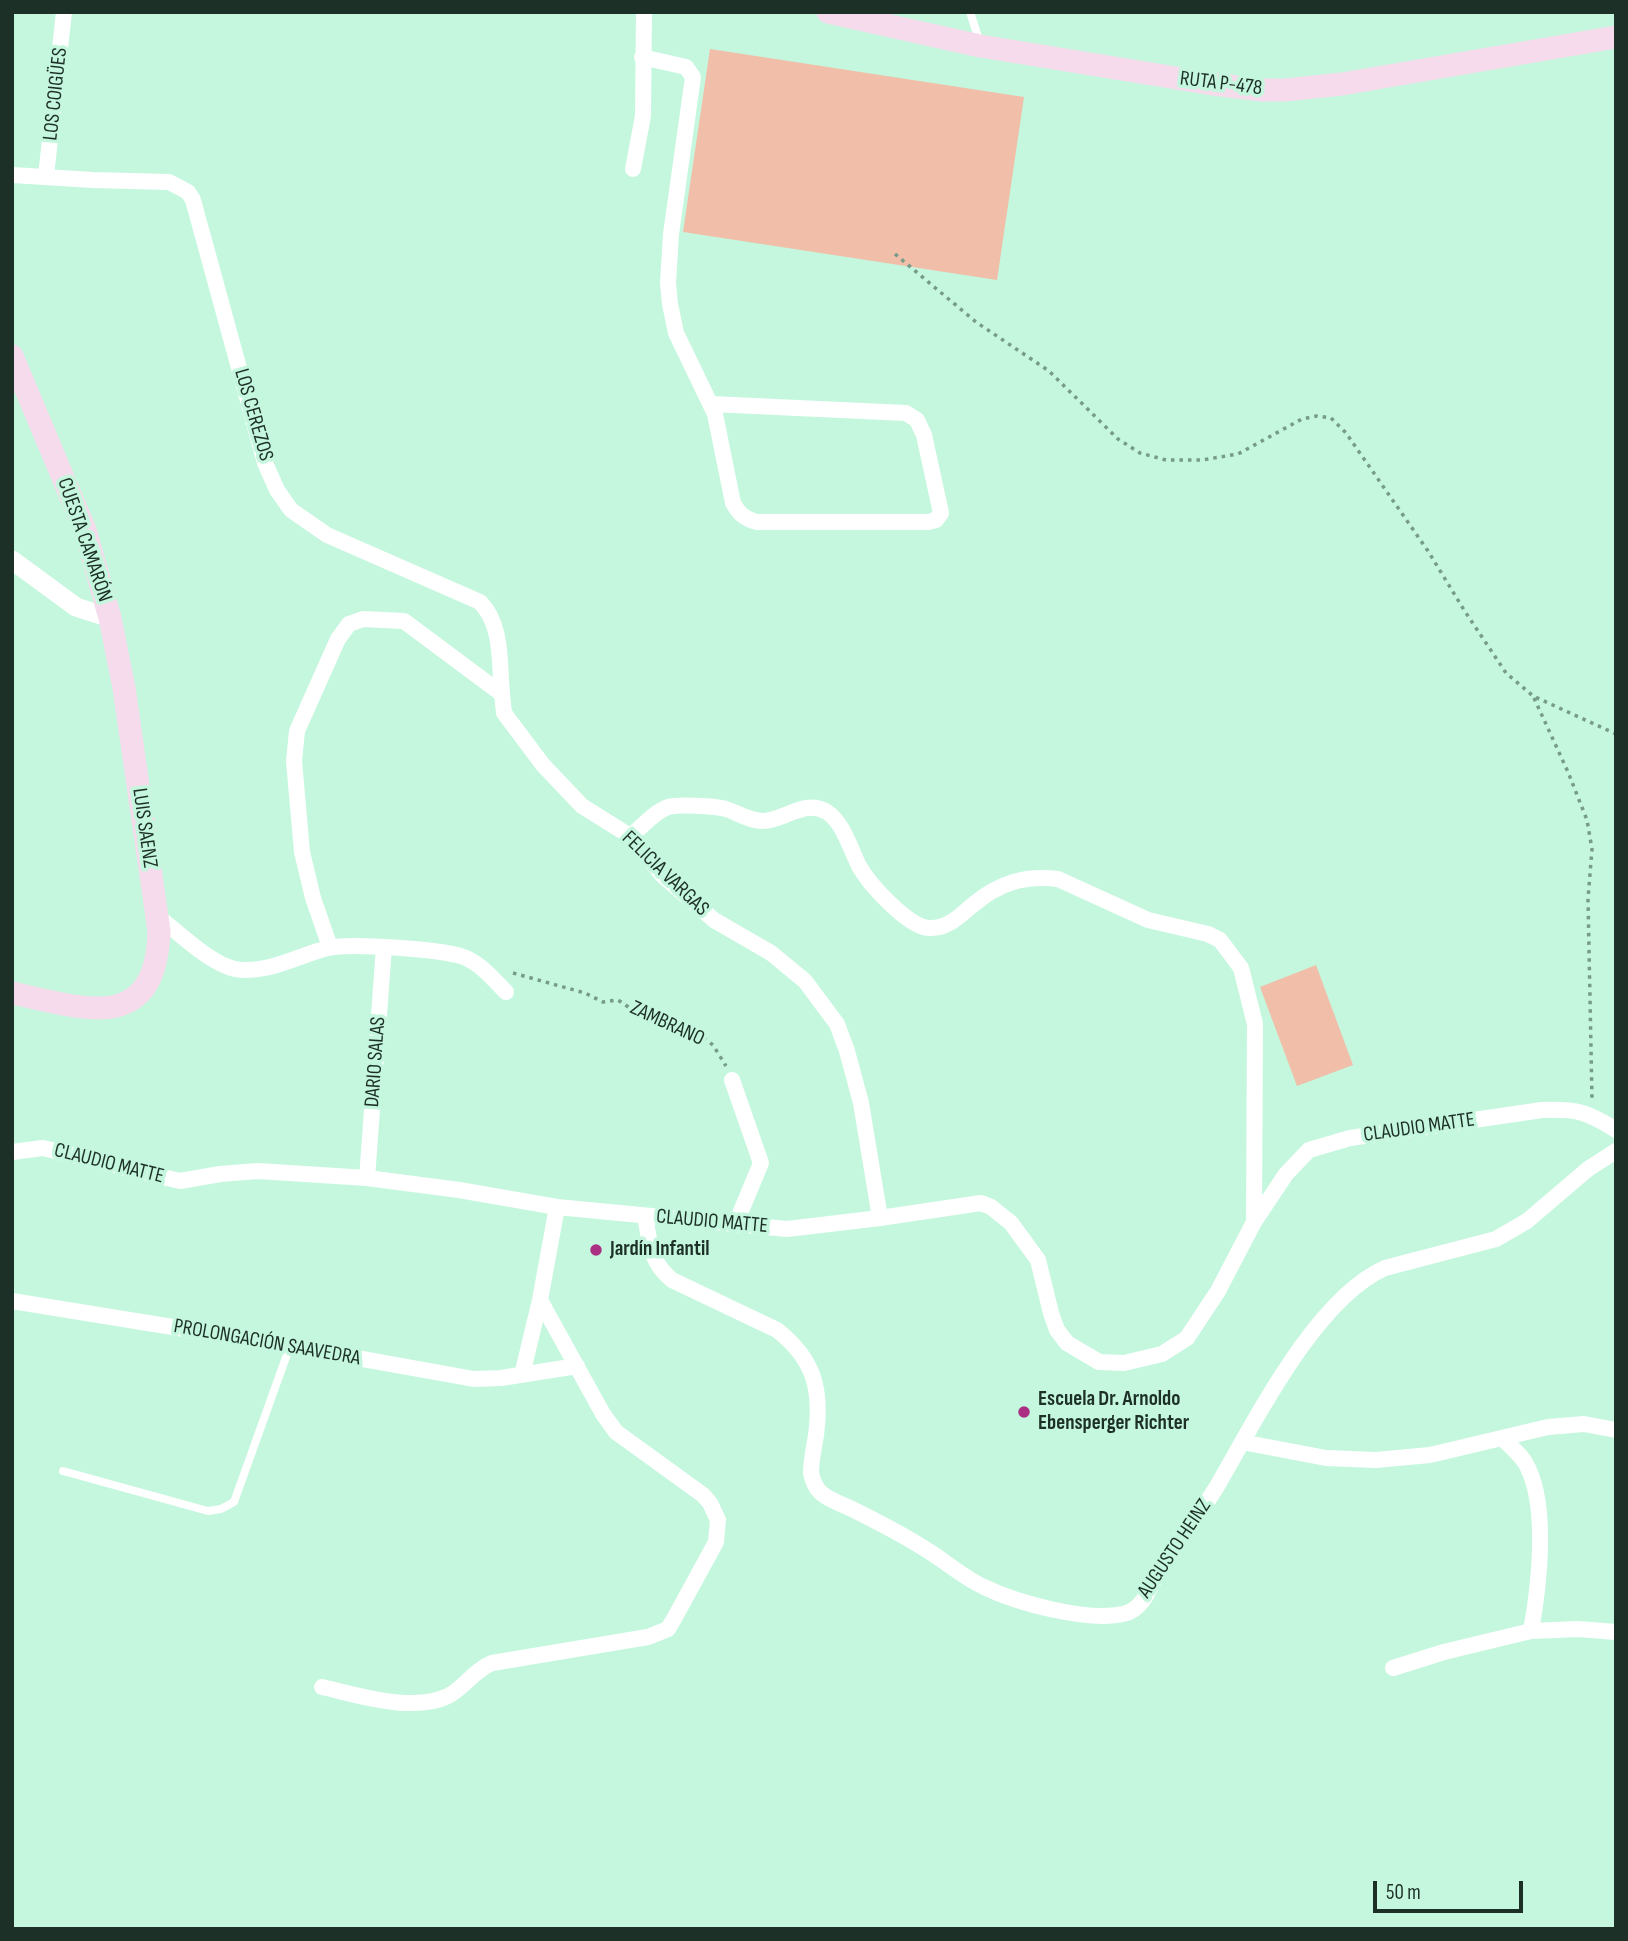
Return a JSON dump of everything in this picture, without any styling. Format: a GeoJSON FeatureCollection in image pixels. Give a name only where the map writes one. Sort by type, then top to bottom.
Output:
{"type":"FeatureCollection","features":[{"type":"Feature","properties":{"kind":"main road","name":"RUTA P-478"},"geometry":{"type":"LineString","coordinates":[[828,12],[981,46],[1237,88],[1285,90],[1342,84],[1616,37]]}},
{"type":"Feature","properties":{"kind":"main road","name":"CUESTA CAMARÓN"},"geometry":{"type":"LineString","coordinates":[[12,356],[85,530],[110,618]]}},
{"type":"Feature","properties":{"kind":"main road","name":"LUIS SAENZ"},"geometry":{"type":"LineString","coordinates":[[12,993],[102,1009],[124,1004],[135,997],[150,979],[158,947],[156,915],[124,688],[110,618]]}},
{"type":"Feature","properties":{"kind":"street","name":"LOS COIGÜES"},"geometry":{"type":"LineString","coordinates":[[46,176],[64,12]]}},
{"type":"Feature","properties":{"kind":"street"},"geometry":{"type":"LineString","coordinates":[[633,169],[643,116],[644,12]]}},
{"type":"Feature","properties":{"kind":"street"},"geometry":{"type":"LineString","coordinates":[[642,57],[686,67],[693,77],[676,197],[668,284],[676,333],[711,404],[718,425],[733,503],[742,515],[757,522],[928,522],[936,520],[941,513],[924,435],[913,416],[898,411],[711,404]]}},
{"type":"Feature","properties":{"kind":"street","name":"LOS CEREZOS"},"geometry":{"type":"LineString","coordinates":[[12,175],[169,182],[188,192],[193,200],[265,463],[277,490],[291,510],[327,536],[480,602],[489,613],[496,632],[502,694]]}},
{"type":"Feature","properties":{"kind":"street","name":"CUESTA CAMARÓN"},"geometry":{"type":"LineString","coordinates":[[12,560],[76,607],[110,618]]}},
{"type":"Feature","properties":{"kind":"street"},"geometry":{"type":"LineString","coordinates":[[330,947],[313,898],[302,852],[294,761],[297,731],[338,639],[349,624],[363,618],[404,621],[502,694]]}},
{"type":"Feature","properties":{"kind":"street","name":"FELICIA VARGAS"},"geometry":{"type":"LineString","coordinates":[[502,694],[504,713],[543,765],[582,806],[630,836],[663,876],[714,920],[771,953],[805,981],[837,1024],[861,1103],[880,1219]]}},
{"type":"Feature","properties":{"kind":"street","name":"CLAUDIO MATTE"},"geometry":{"type":"LineString","coordinates":[[630,836],[663,809],[674,806],[724,808],[743,817],[764,821],[797,809],[822,810],[829,813],[841,829],[868,881],[905,916],[920,926],[929,928],[947,925],[958,919],[974,903],[1003,885],[1042,877],[1058,879],[1148,920],[1208,934],[1220,940],[1246,979],[1255,1024],[1254,1222]]}},
{"type":"Feature","properties":{"kind":"street"},"geometry":{"type":"LineString","coordinates":[[156,915],[208,955],[233,969],[270,966],[330,947],[384,947],[453,953],[477,964],[506,992]]}},
{"type":"Feature","properties":{"kind":"street","name":"DARIO SALAS"},"geometry":{"type":"LineString","coordinates":[[367,1178],[384,947]]}},
{"type":"Feature","properties":{"kind":"street"},"geometry":{"type":"LineString","coordinates":[[732,1080],[761,1163],[736,1223]]}},
{"type":"Feature","properties":{"kind":"street","name":"CLAUDIO MATTE"},"geometry":{"type":"LineString","coordinates":[[12,1152],[43,1148],[180,1181],[258,1171],[367,1178],[557,1207],[787,1229],[880,1219],[981,1203],[991,1207],[1011,1223],[1038,1260],[1051,1313],[1062,1337],[1089,1357],[1110,1364],[1161,1354],[1187,1338],[1218,1291],[1254,1222],[1286,1174],[1308,1150],[1350,1138],[1542,1110],[1565,1109],[1592,1114],[1616,1130]]}},
{"type":"Feature","properties":{"kind":"street","name":"AUGUSTO HEINZ"},"geometry":{"type":"LineString","coordinates":[[645,1216],[653,1257],[660,1270],[672,1280],[777,1330],[807,1362],[814,1375],[818,1401],[811,1473],[822,1494],[904,1535],[983,1587],[1063,1613],[1126,1614],[1145,1599],[1164,1560],[1197,1518],[1311,1332],[1360,1282],[1385,1268],[1496,1239],[1527,1222],[1588,1169],[1616,1151]]}},
{"type":"Feature","properties":{"kind":"street"},"geometry":{"type":"LineString","coordinates":[[522,1375],[540,1300],[557,1207]]}},
{"type":"Feature","properties":{"kind":"street"},"geometry":{"type":"LineString","coordinates":[[322,1687],[381,1700],[424,1702],[451,1695],[492,1663],[648,1637],[668,1629],[716,1542],[719,1528],[716,1513],[703,1495],[616,1432],[603,1414],[540,1300]]}},
{"type":"Feature","properties":{"kind":"street","name":"PROLONGACIÓN SAAVEDRA"},"geometry":{"type":"LineString","coordinates":[[12,1301],[290,1346],[461,1378],[489,1379],[577,1366]]}},
{"type":"Feature","properties":{"kind":"street"},"geometry":{"type":"LineString","coordinates":[[1242,1442],[1326,1458],[1376,1460],[1430,1455],[1548,1427],[1584,1424],[1616,1430]]}},
{"type":"Feature","properties":{"kind":"street"},"geometry":{"type":"LineString","coordinates":[[1503,1439],[1524,1460],[1536,1492],[1539,1565],[1531,1631]]}},
{"type":"Feature","properties":{"kind":"street"},"geometry":{"type":"LineString","coordinates":[[1393,1668],[1531,1631],[1578,1629],[1616,1632]]}},
{"type":"Feature","properties":{"kind":"lane"},"geometry":{"type":"LineString","coordinates":[[970,12],[981,46]]}},
{"type":"Feature","properties":{"kind":"lane"},"geometry":{"type":"LineString","coordinates":[[63,1471],[208,1511],[228,1507],[234,1502],[290,1346]]}},
{"type":"Feature","properties":{"kind":"path"},"geometry":{"type":"LineString","coordinates":[[895,254],[976,322],[1049,371],[1118,439],[1140,453],[1166,460],[1202,460],[1238,454],[1302,419],[1317,416],[1331,418],[1346,432],[1428,551],[1506,673],[1533,696],[1616,734]]}},
{"type":"Feature","properties":{"kind":"path"},"geometry":{"type":"LineString","coordinates":[[1533,696],[1587,820],[1592,849],[1588,899],[1592,1114]]}},
{"type":"Feature","properties":{"kind":"path","name":"ZAMBRANO"},"geometry":{"type":"LineString","coordinates":[[477,964],[498,966],[508,972],[585,993],[603,1002],[618,1000],[643,1017],[694,1034],[713,1045],[722,1057],[732,1080]]}},
{"type":"Feature","properties":{"kind":"shaded area"},"geometry":{"type":"Polygon","coordinates":[[[710,49],[1024,97],[997,280],[683,232],[710,49]]]}},
{"type":"Feature","properties":{"kind":"shaded area"},"geometry":{"type":"Polygon","coordinates":[[[1316,965],[1353,1065],[1297,1086],[1260,987],[1316,965]]]}},
{"type":"Feature","properties":{"kind":"place","name":"Jardín Infantil"},"geometry":{"type":"Point","coordinates":[596,1250]}},
{"type":"Feature","properties":{"kind":"place","name":"Escuela Dr. Arnoldo Ebensperger Richter"},"geometry":{"type":"Point","coordinates":[1024,1412]}}]}
